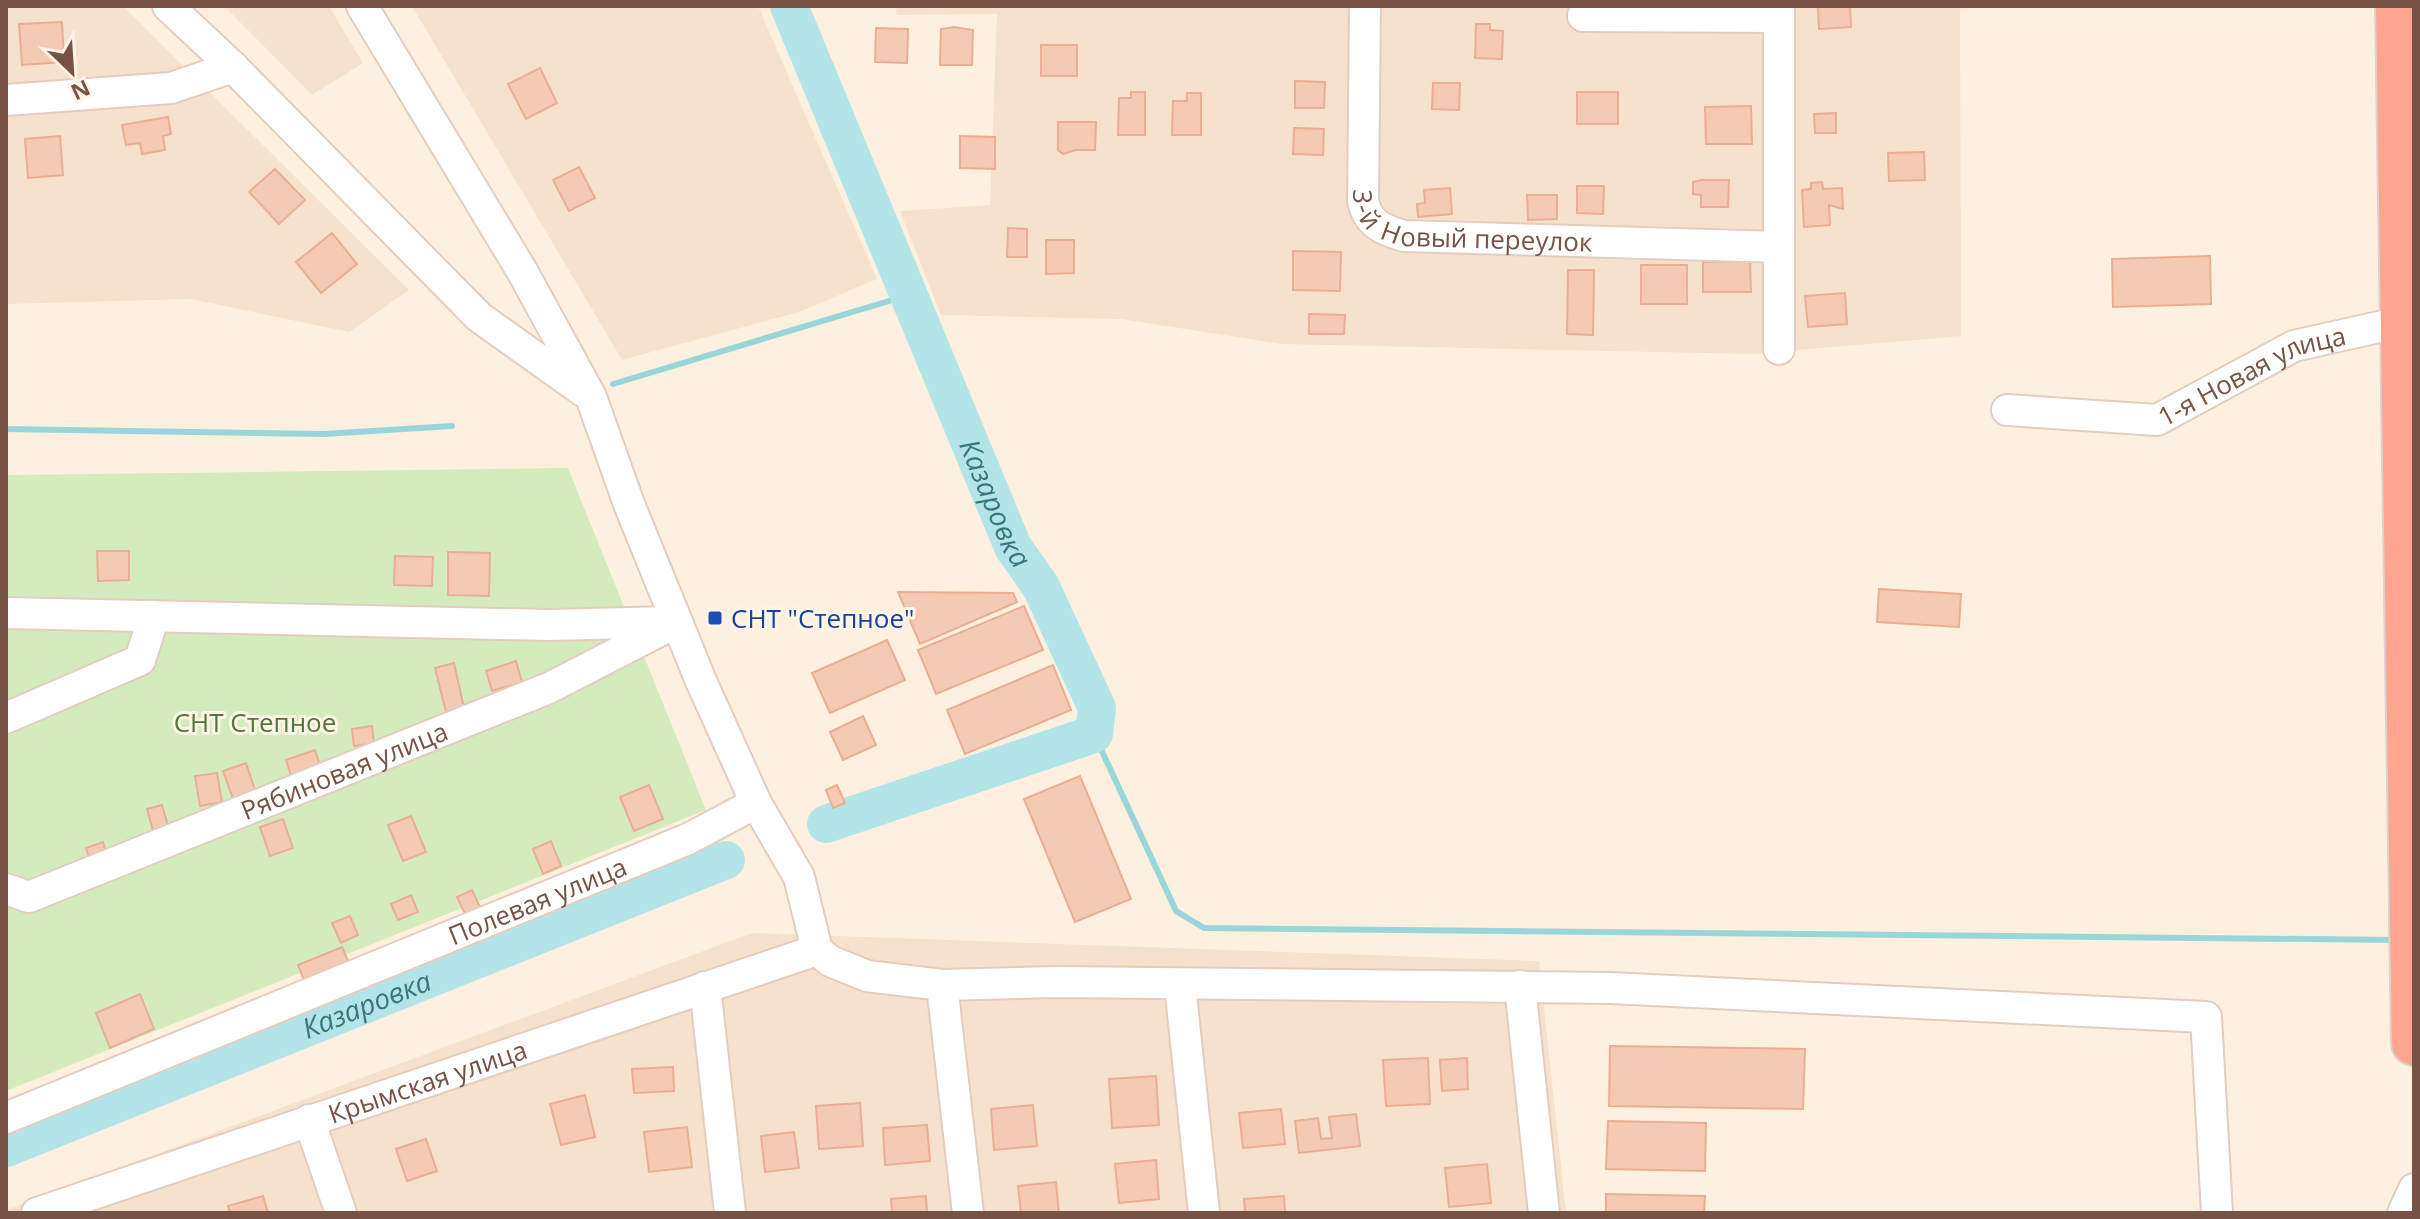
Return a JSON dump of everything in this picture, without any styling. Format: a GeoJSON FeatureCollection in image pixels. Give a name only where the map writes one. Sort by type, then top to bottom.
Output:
{"type":"FeatureCollection","features":[{"type":"Feature","properties":{"kind":"highway"},"geometry":{"type":"LineString","coordinates":[[2398,6],[2407,322],[2414,1043]]}},
{"type":"Feature","properties":{"kind":"street"},"geometry":{"type":"LineString","coordinates":[[168,6],[233,67],[479,317],[591,397]]}},
{"type":"Feature","properties":{"kind":"street"},"geometry":{"type":"LineString","coordinates":[[362,6],[522,271],[591,397],[677,622],[756,803],[799,877],[817,950],[842,968],[867,976],[942,985],[1058,982],[1520,986],[2206,1017],[2217,1213]]}},
{"type":"Feature","properties":{"kind":"street","name":"3-й Новый переулок"},"geometry":{"type":"LineString","coordinates":[[1365,6],[1363,201],[1366,214],[1375,225],[1404,236],[1779,247]]}},
{"type":"Feature","properties":{"kind":"street"},"geometry":{"type":"LineString","coordinates":[[1583,16],[1779,11],[1779,349]]}},
{"type":"Feature","properties":{"kind":"street"},"geometry":{"type":"LineString","coordinates":[[6,100],[171,88],[233,67]]}},
{"type":"Feature","properties":{"kind":"street","name":"1-я Новая улица"},"geometry":{"type":"LineString","coordinates":[[2007,410],[2157,420],[2294,346],[2407,322]]}},
{"type":"Feature","properties":{"kind":"street"},"geometry":{"type":"LineString","coordinates":[[6,613],[549,625],[677,622]]}},
{"type":"Feature","properties":{"kind":"street"},"geometry":{"type":"LineString","coordinates":[[6,718],[140,660],[154,616]]}},
{"type":"Feature","properties":{"kind":"street","name":"Рябиновая улица"},"geometry":{"type":"LineString","coordinates":[[6,889],[29,897],[549,688],[677,622]]}},
{"type":"Feature","properties":{"kind":"street","name":"Полевая улица"},"geometry":{"type":"LineString","coordinates":[[6,1118],[688,839],[756,803]]}},
{"type":"Feature","properties":{"kind":"street","name":"Крымская улица"},"geometry":{"type":"LineString","coordinates":[[37,1213],[88,1204],[309,1120],[817,950]]}},
{"type":"Feature","properties":{"kind":"street"},"geometry":{"type":"LineString","coordinates":[[942,985],[968,1213]]}},
{"type":"Feature","properties":{"kind":"street"},"geometry":{"type":"LineString","coordinates":[[1180,985],[1204,1213]]}},
{"type":"Feature","properties":{"kind":"street"},"geometry":{"type":"LineString","coordinates":[[1520,986],[1544,1213]]}},
{"type":"Feature","properties":{"kind":"street"},"geometry":{"type":"LineString","coordinates":[[705,987],[730,1213]]}},
{"type":"Feature","properties":{"kind":"street"},"geometry":{"type":"LineString","coordinates":[[309,1120],[341,1213]]}},
{"type":"Feature","properties":{"kind":"street"},"geometry":{"type":"LineString","coordinates":[[2403,1213],[2414,1189]]}},
{"type":"Feature","properties":{"kind":"shaded area"},"geometry":{"type":"Polygon","coordinates":[[[6,6],[123,6],[409,290],[349,332],[191,299],[6,304],[6,6]]]}},
{"type":"Feature","properties":{"kind":"shaded area"},"geometry":{"type":"Polygon","coordinates":[[[224,6],[329,6],[363,63],[312,95],[224,6]]]}},
{"type":"Feature","properties":{"kind":"shaded area"},"geometry":{"type":"Polygon","coordinates":[[[412,6],[758,6],[877,279],[799,312],[622,360],[412,6]]]}},
{"type":"Feature","properties":{"kind":"shaded area"},"geometry":{"type":"Polygon","coordinates":[[[895,6],[1960,6],[1961,336],[1753,354],[1281,344],[1121,319],[941,315],[900,211],[990,205],[997,14],[897,15],[895,6]]]}},
{"type":"Feature","properties":{"kind":"shaded area"},"geometry":{"type":"Polygon","coordinates":[[[752,933],[1539,961],[1566,1213],[6,1213],[6,1210],[752,933]]]}},
{"type":"Feature","properties":{"kind":"green space","name":"СНТ Степное"},"geometry":{"type":"Polygon","coordinates":[[[568,468],[706,810],[6,1091],[6,475],[568,468]]]}},
{"type":"Feature","properties":{"kind":"building"},"geometry":{"type":"Polygon","coordinates":[[[1818,6],[1850,6],[1851,27],[1819,29],[1818,6]]]}},
{"type":"Feature","properties":{"kind":"building"},"geometry":{"type":"Polygon","coordinates":[[[62,22],[64,62],[22,65],[19,24],[62,22]]]}},
{"type":"Feature","properties":{"kind":"building"},"geometry":{"type":"Polygon","coordinates":[[[1476,24],[1490,24],[1490,30],[1503,31],[1502,59],[1475,58],[1476,24]]]}},
{"type":"Feature","properties":{"kind":"building"},"geometry":{"type":"Polygon","coordinates":[[[954,27],[973,30],[972,65],[940,65],[941,29],[954,27]]]}},
{"type":"Feature","properties":{"kind":"building"},"geometry":{"type":"Polygon","coordinates":[[[876,28],[908,29],[907,63],[875,62],[876,28]]]}},
{"type":"Feature","properties":{"kind":"building"},"geometry":{"type":"Polygon","coordinates":[[[1041,45],[1077,45],[1077,76],[1041,76],[1041,45]]]}},
{"type":"Feature","properties":{"kind":"building"},"geometry":{"type":"Polygon","coordinates":[[[540,68],[557,103],[526,119],[508,84],[540,68]]]}},
{"type":"Feature","properties":{"kind":"building"},"geometry":{"type":"Polygon","coordinates":[[[1295,81],[1325,82],[1324,108],[1295,108],[1295,81]]]}},
{"type":"Feature","properties":{"kind":"building"},"geometry":{"type":"Polygon","coordinates":[[[1433,83],[1460,83],[1459,110],[1432,109],[1433,83]]]}},
{"type":"Feature","properties":{"kind":"building"},"geometry":{"type":"Polygon","coordinates":[[[1131,92],[1145,92],[1145,135],[1118,135],[1119,98],[1131,98],[1131,92]]]}},
{"type":"Feature","properties":{"kind":"building"},"geometry":{"type":"Polygon","coordinates":[[[1577,92],[1618,92],[1618,124],[1577,124],[1577,92]]]}},
{"type":"Feature","properties":{"kind":"building"},"geometry":{"type":"Polygon","coordinates":[[[1187,93],[1201,93],[1201,135],[1172,135],[1173,101],[1187,101],[1187,93]]]}},
{"type":"Feature","properties":{"kind":"building"},"geometry":{"type":"Polygon","coordinates":[[[1751,106],[1752,144],[1706,144],[1705,107],[1751,106]]]}},
{"type":"Feature","properties":{"kind":"building"},"geometry":{"type":"Polygon","coordinates":[[[1836,113],[1836,133],[1815,133],[1814,114],[1836,113]]]}},
{"type":"Feature","properties":{"kind":"building"},"geometry":{"type":"Polygon","coordinates":[[[168,117],[171,134],[163,136],[165,150],[142,154],[140,143],[126,145],[122,125],[168,117]]]}},
{"type":"Feature","properties":{"kind":"building"},"geometry":{"type":"Polygon","coordinates":[[[1058,122],[1096,122],[1095,150],[1063,154],[1058,150],[1058,122]]]}},
{"type":"Feature","properties":{"kind":"building"},"geometry":{"type":"Polygon","coordinates":[[[1294,128],[1324,129],[1323,155],[1293,154],[1294,128]]]}},
{"type":"Feature","properties":{"kind":"building"},"geometry":{"type":"Polygon","coordinates":[[[60,136],[63,175],[28,178],[25,139],[60,136]]]}},
{"type":"Feature","properties":{"kind":"building"},"geometry":{"type":"Polygon","coordinates":[[[960,136],[995,137],[995,169],[960,168],[960,136]]]}},
{"type":"Feature","properties":{"kind":"building"},"geometry":{"type":"Polygon","coordinates":[[[1924,152],[1925,180],[1889,181],[1888,153],[1924,152]]]}},
{"type":"Feature","properties":{"kind":"building"},"geometry":{"type":"Polygon","coordinates":[[[579,167],[595,198],[569,211],[553,180],[579,167]]]}},
{"type":"Feature","properties":{"kind":"building"},"geometry":{"type":"Polygon","coordinates":[[[275,169],[305,200],[279,224],[249,192],[275,169]]]}},
{"type":"Feature","properties":{"kind":"building"},"geometry":{"type":"Polygon","coordinates":[[[1729,180],[1728,207],[1701,207],[1701,195],[1693,194],[1693,182],[1729,180]]]}},
{"type":"Feature","properties":{"kind":"building"},"geometry":{"type":"Polygon","coordinates":[[[1822,182],[1823,189],[1842,188],[1843,209],[1829,205],[1830,225],[1804,227],[1802,190],[1811,189],[1811,183],[1822,182]]]}},
{"type":"Feature","properties":{"kind":"building"},"geometry":{"type":"Polygon","coordinates":[[[1577,186],[1604,186],[1603,214],[1577,213],[1577,186]]]}},
{"type":"Feature","properties":{"kind":"building"},"geometry":{"type":"Polygon","coordinates":[[[1450,188],[1452,214],[1418,217],[1417,204],[1425,203],[1424,190],[1450,188]]]}},
{"type":"Feature","properties":{"kind":"building"},"geometry":{"type":"Polygon","coordinates":[[[1527,195],[1557,195],[1557,219],[1528,220],[1527,195]]]}},
{"type":"Feature","properties":{"kind":"building"},"geometry":{"type":"Polygon","coordinates":[[[1008,228],[1027,229],[1027,257],[1007,257],[1008,228]]]}},
{"type":"Feature","properties":{"kind":"building"},"geometry":{"type":"Polygon","coordinates":[[[332,233],[357,264],[321,293],[296,262],[332,233]]]}},
{"type":"Feature","properties":{"kind":"building"},"geometry":{"type":"Polygon","coordinates":[[[1046,240],[1074,240],[1074,273],[1046,274],[1046,240]]]}},
{"type":"Feature","properties":{"kind":"building"},"geometry":{"type":"Polygon","coordinates":[[[1293,251],[1341,252],[1340,291],[1293,290],[1293,251]]]}},
{"type":"Feature","properties":{"kind":"building"},"geometry":{"type":"Polygon","coordinates":[[[2210,256],[2211,304],[2113,307],[2112,259],[2210,256]]]}},
{"type":"Feature","properties":{"kind":"building"},"geometry":{"type":"Polygon","coordinates":[[[1750,261],[1751,292],[1703,292],[1703,262],[1750,261]]]}},
{"type":"Feature","properties":{"kind":"building"},"geometry":{"type":"Polygon","coordinates":[[[1641,265],[1687,265],[1687,304],[1641,304],[1641,265]]]}},
{"type":"Feature","properties":{"kind":"building"},"geometry":{"type":"Polygon","coordinates":[[[1568,270],[1594,270],[1593,335],[1567,334],[1568,270]]]}},
{"type":"Feature","properties":{"kind":"building"},"geometry":{"type":"Polygon","coordinates":[[[1845,293],[1847,324],[1808,327],[1805,296],[1845,293]]]}},
{"type":"Feature","properties":{"kind":"building"},"geometry":{"type":"Polygon","coordinates":[[[1309,314],[1345,315],[1344,334],[1309,334],[1309,314]]]}},
{"type":"Feature","properties":{"kind":"building"},"geometry":{"type":"Polygon","coordinates":[[[97,551],[129,551],[129,580],[98,581],[97,551]]]}},
{"type":"Feature","properties":{"kind":"building"},"geometry":{"type":"Polygon","coordinates":[[[448,552],[490,553],[489,596],[448,595],[448,552]]]}},
{"type":"Feature","properties":{"kind":"building"},"geometry":{"type":"Polygon","coordinates":[[[395,556],[433,557],[432,586],[394,585],[395,556]]]}},
{"type":"Feature","properties":{"kind":"building"},"geometry":{"type":"Polygon","coordinates":[[[1879,589],[1961,594],[1959,627],[1877,622],[1879,589]]]}},
{"type":"Feature","properties":{"kind":"building"},"geometry":{"type":"Polygon","coordinates":[[[898,592],[1013,593],[1017,602],[920,644],[898,592]]]}},
{"type":"Feature","properties":{"kind":"building"},"geometry":{"type":"Polygon","coordinates":[[[1024,606],[1043,650],[936,694],[918,650],[1024,606]]]}},
{"type":"Feature","properties":{"kind":"building"},"geometry":{"type":"Polygon","coordinates":[[[887,640],[905,680],[830,713],[812,673],[887,640]]]}},
{"type":"Feature","properties":{"kind":"building"},"geometry":{"type":"Polygon","coordinates":[[[516,661],[522,682],[492,691],[486,671],[516,661]]]}},
{"type":"Feature","properties":{"kind":"building"},"geometry":{"type":"Polygon","coordinates":[[[454,663],[464,708],[446,712],[435,668],[454,663]]]}},
{"type":"Feature","properties":{"kind":"building"},"geometry":{"type":"Polygon","coordinates":[[[1053,665],[1071,710],[965,754],[947,710],[1053,665]]]}},
{"type":"Feature","properties":{"kind":"building"},"geometry":{"type":"Polygon","coordinates":[[[863,716],[876,745],[843,760],[830,732],[863,716]]]}},
{"type":"Feature","properties":{"kind":"building"},"geometry":{"type":"Polygon","coordinates":[[[372,726],[374,743],[354,746],[352,729],[372,726]]]}},
{"type":"Feature","properties":{"kind":"building"},"geometry":{"type":"Polygon","coordinates":[[[315,750],[321,769],[292,779],[286,760],[315,750]]]}},
{"type":"Feature","properties":{"kind":"building"},"geometry":{"type":"Polygon","coordinates":[[[246,763],[256,793],[234,801],[223,771],[246,763]]]}},
{"type":"Feature","properties":{"kind":"building"},"geometry":{"type":"Polygon","coordinates":[[[217,773],[222,802],[200,806],[195,776],[217,773]]]}},
{"type":"Feature","properties":{"kind":"building"},"geometry":{"type":"Polygon","coordinates":[[[1080,776],[1131,899],[1075,922],[1024,799],[1080,776]]]}},
{"type":"Feature","properties":{"kind":"building"},"geometry":{"type":"Polygon","coordinates":[[[649,785],[663,819],[634,831],[620,797],[649,785]]]}},
{"type":"Feature","properties":{"kind":"building"},"geometry":{"type":"Polygon","coordinates":[[[837,785],[845,803],[833,808],[826,790],[837,785]]]}},
{"type":"Feature","properties":{"kind":"building"},"geometry":{"type":"Polygon","coordinates":[[[162,805],[169,829],[154,834],[147,809],[162,805]]]}},
{"type":"Feature","properties":{"kind":"building"},"geometry":{"type":"Polygon","coordinates":[[[411,816],[426,852],[403,861],[388,825],[411,816]]]}},
{"type":"Feature","properties":{"kind":"building"},"geometry":{"type":"Polygon","coordinates":[[[283,819],[293,848],[270,856],[260,827],[283,819]]]}},
{"type":"Feature","properties":{"kind":"building"},"geometry":{"type":"Polygon","coordinates":[[[551,841],[561,866],[543,874],[533,849],[551,841]]]}},
{"type":"Feature","properties":{"kind":"building"},"geometry":{"type":"Polygon","coordinates":[[[103,842],[108,860],[91,864],[86,848],[103,842]]]}},
{"type":"Feature","properties":{"kind":"building"},"geometry":{"type":"Polygon","coordinates":[[[472,890],[480,907],[465,914],[457,897],[472,890]]]}},
{"type":"Feature","properties":{"kind":"building"},"geometry":{"type":"Polygon","coordinates":[[[411,895],[418,912],[398,920],[391,904],[411,895]]]}},
{"type":"Feature","properties":{"kind":"building"},"geometry":{"type":"Polygon","coordinates":[[[350,916],[358,935],[341,943],[332,923],[350,916]]]}},
{"type":"Feature","properties":{"kind":"building"},"geometry":{"type":"Polygon","coordinates":[[[342,947],[348,961],[304,980],[298,965],[342,947]]]}},
{"type":"Feature","properties":{"kind":"building"},"geometry":{"type":"Polygon","coordinates":[[[140,994],[154,1029],[110,1048],[96,1013],[140,994]]]}},
{"type":"Feature","properties":{"kind":"building"},"geometry":{"type":"Polygon","coordinates":[[[1610,1046],[1805,1049],[1803,1109],[1609,1106],[1610,1046]]]}},
{"type":"Feature","properties":{"kind":"building"},"geometry":{"type":"Polygon","coordinates":[[[1428,1058],[1430,1104],[1386,1106],[1383,1060],[1428,1058]]]}},
{"type":"Feature","properties":{"kind":"building"},"geometry":{"type":"Polygon","coordinates":[[[1467,1058],[1468,1089],[1442,1091],[1440,1060],[1467,1058]]]}},
{"type":"Feature","properties":{"kind":"building"},"geometry":{"type":"Polygon","coordinates":[[[673,1067],[674,1091],[634,1093],[632,1069],[673,1067]]]}},
{"type":"Feature","properties":{"kind":"building"},"geometry":{"type":"Polygon","coordinates":[[[1156,1076],[1159,1125],[1112,1128],[1109,1079],[1156,1076]]]}},
{"type":"Feature","properties":{"kind":"building"},"geometry":{"type":"Polygon","coordinates":[[[585,1095],[595,1137],[561,1145],[550,1104],[585,1095]]]}},
{"type":"Feature","properties":{"kind":"building"},"geometry":{"type":"Polygon","coordinates":[[[860,1103],[863,1146],[819,1149],[816,1106],[860,1103]]]}},
{"type":"Feature","properties":{"kind":"building"},"geometry":{"type":"Polygon","coordinates":[[[1033,1105],[1037,1146],[994,1150],[991,1109],[1033,1105]]]}},
{"type":"Feature","properties":{"kind":"building"},"geometry":{"type":"Polygon","coordinates":[[[1281,1109],[1285,1144],[1243,1148],[1239,1113],[1281,1109]]]}},
{"type":"Feature","properties":{"kind":"building"},"geometry":{"type":"Polygon","coordinates":[[[1356,1114],[1360,1146],[1299,1153],[1295,1121],[1318,1118],[1321,1139],[1332,1138],[1329,1117],[1356,1114]]]}},
{"type":"Feature","properties":{"kind":"building"},"geometry":{"type":"Polygon","coordinates":[[[1608,1121],[1706,1123],[1705,1171],[1606,1169],[1608,1121]]]}},
{"type":"Feature","properties":{"kind":"building"},"geometry":{"type":"Polygon","coordinates":[[[927,1125],[930,1161],[885,1165],[883,1128],[927,1125]]]}},
{"type":"Feature","properties":{"kind":"building"},"geometry":{"type":"Polygon","coordinates":[[[687,1127],[692,1167],[649,1172],[644,1132],[687,1127]]]}},
{"type":"Feature","properties":{"kind":"building"},"geometry":{"type":"Polygon","coordinates":[[[794,1132],[799,1168],[765,1172],[761,1136],[794,1132]]]}},
{"type":"Feature","properties":{"kind":"building"},"geometry":{"type":"Polygon","coordinates":[[[426,1139],[437,1171],[407,1181],[396,1149],[426,1139]]]}},
{"type":"Feature","properties":{"kind":"building"},"geometry":{"type":"Polygon","coordinates":[[[1156,1160],[1159,1199],[1119,1203],[1115,1164],[1156,1160]]]}},
{"type":"Feature","properties":{"kind":"building"},"geometry":{"type":"Polygon","coordinates":[[[1487,1164],[1491,1203],[1449,1207],[1445,1168],[1487,1164]]]}},
{"type":"Feature","properties":{"kind":"building"},"geometry":{"type":"Polygon","coordinates":[[[1056,1182],[1059,1213],[1021,1213],[1018,1186],[1056,1182]]]}},
{"type":"Feature","properties":{"kind":"building"},"geometry":{"type":"Polygon","coordinates":[[[1606,1194],[1705,1196],[1704,1213],[1606,1213],[1606,1194]]]}},
{"type":"Feature","properties":{"kind":"building"},"geometry":{"type":"Polygon","coordinates":[[[263,1196],[268,1213],[230,1213],[228,1206],[263,1196]]]}},
{"type":"Feature","properties":{"kind":"building"},"geometry":{"type":"Polygon","coordinates":[[[926,1196],[927,1213],[892,1213],[891,1199],[926,1196]]]}},
{"type":"Feature","properties":{"kind":"building"},"geometry":{"type":"Polygon","coordinates":[[[1284,1196],[1285,1213],[1245,1213],[1244,1199],[1284,1196]]]}},
{"type":"Feature","properties":{"kind":"waterway","name":"Казаровка"},"geometry":{"type":"LineString","coordinates":[[789,6],[1013,547],[1041,587],[1097,708],[1094,734],[826,824]]}},
{"type":"Feature","properties":{"kind":"waterway"},"geometry":{"type":"LineString","coordinates":[[613,384],[909,295]]}},
{"type":"Feature","properties":{"kind":"waterway"},"geometry":{"type":"LineString","coordinates":[[6,429],[324,434],[452,426]]}},
{"type":"Feature","properties":{"kind":"waterway"},"geometry":{"type":"LineString","coordinates":[[1094,734],[1176,911],[1204,928],[2398,940]]}},
{"type":"Feature","properties":{"kind":"waterway","name":"Казаровка"},"geometry":{"type":"LineString","coordinates":[[6,1148],[726,860]]}},
{"type":"Feature","properties":{"kind":"place","name":"СНТ \"Степное\""},"geometry":{"type":"Point","coordinates":[715,618]}}]}
